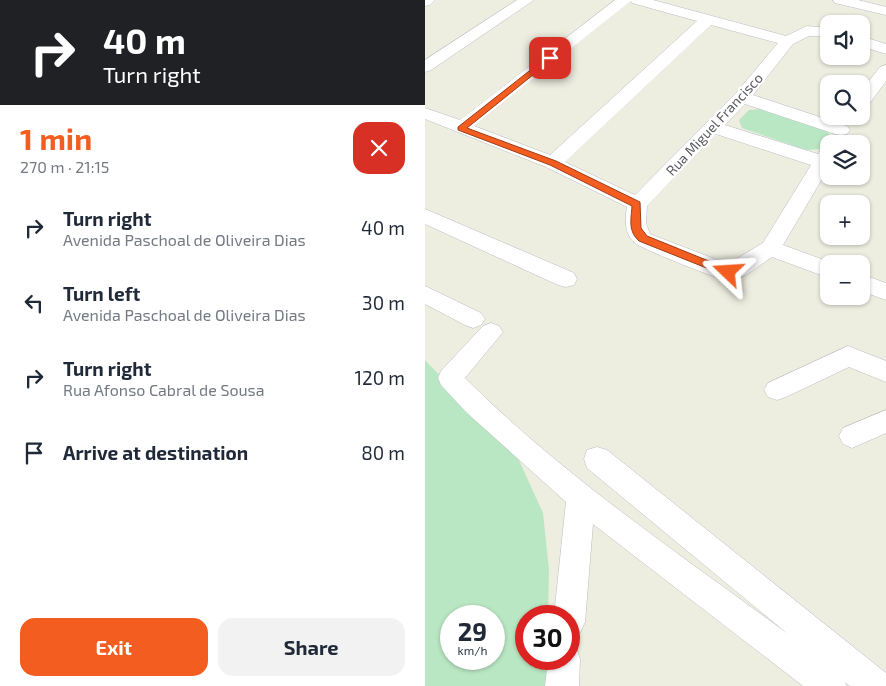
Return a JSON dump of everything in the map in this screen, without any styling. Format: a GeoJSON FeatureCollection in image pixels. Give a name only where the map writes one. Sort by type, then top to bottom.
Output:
{"type":"FeatureCollection","features":[{"type":"Feature","properties":{"kind":"street"},"geometry":{"type":"LineString","coordinates":[[425,66],[527,0]]}},
{"type":"Feature","properties":{"kind":"street"},"geometry":{"type":"LineString","coordinates":[[461,128],[624,0]]}},
{"type":"Feature","properties":{"kind":"street"},"geometry":{"type":"LineString","coordinates":[[637,0],[788,41],[807,31],[820,32]]}},
{"type":"Feature","properties":{"kind":"street"},"geometry":{"type":"LineString","coordinates":[[840,0],[879,7]]}},
{"type":"Feature","properties":{"kind":"street"},"geometry":{"type":"LineString","coordinates":[[553,163],[707,20]]}},
{"type":"Feature","properties":{"kind":"street","name":"Rua Miguel Francisco"},"geometry":{"type":"LineString","coordinates":[[637,204],[742,98],[788,41]]}},
{"type":"Feature","properties":{"kind":"street"},"geometry":{"type":"LineString","coordinates":[[870,44],[886,49]]}},
{"type":"Feature","properties":{"kind":"street"},"geometry":{"type":"LineString","coordinates":[[870,91],[886,70]]}},
{"type":"Feature","properties":{"kind":"street"},"geometry":{"type":"LineString","coordinates":[[742,98],[842,130]]}},
{"type":"Feature","properties":{"kind":"street"},"geometry":{"type":"LineString","coordinates":[[425,113],[553,163],[637,204],[636,228],[637,233],[643,239],[720,271],[734,271],[770,248],[820,164]]}},
{"type":"Feature","properties":{"kind":"street"},"geometry":{"type":"LineString","coordinates":[[714,127],[820,155]]}},
{"type":"Feature","properties":{"kind":"street"},"geometry":{"type":"LineString","coordinates":[[425,217],[566,279]]}},
{"type":"Feature","properties":{"kind":"street"},"geometry":{"type":"LineString","coordinates":[[770,248],[820,267]]}},
{"type":"Feature","properties":{"kind":"street"},"geometry":{"type":"LineString","coordinates":[[870,286],[886,292]]}},
{"type":"Feature","properties":{"kind":"street"},"geometry":{"type":"LineString","coordinates":[[425,294],[482,325],[451,378],[475,404],[580,497],[831,686]]}},
{"type":"Feature","properties":{"kind":"street"},"geometry":{"type":"LineString","coordinates":[[777,390],[848,356],[886,372]]}},
{"type":"Feature","properties":{"kind":"street"},"geometry":{"type":"LineString","coordinates":[[852,436],[886,421]]}},
{"type":"Feature","properties":{"kind":"street"},"geometry":{"type":"LineString","coordinates":[[597,460],[876,686]]}},
{"type":"Feature","properties":{"kind":"street"},"geometry":{"type":"LineString","coordinates":[[571,605],[580,497]]}},
{"type":"Feature","properties":{"kind":"street"},"geometry":{"type":"LineString","coordinates":[[562,686],[563,670]]}},
{"type":"Feature","properties":{"kind":"green space"},"geometry":{"type":"Polygon","coordinates":[[[761,109],[826,129],[829,135],[820,135],[820,149],[806,150],[742,128],[739,120],[749,110],[761,109]]]}},
{"type":"Feature","properties":{"kind":"green space"},"geometry":{"type":"Polygon","coordinates":[[[425,360],[518,458],[543,513],[549,570],[548,605],[515,605],[515,670],[547,670],[547,686],[425,686],[425,360]]]}},
{"type":"Feature","properties":{"kind":"route"},"geometry":{"type":"LineString","coordinates":[[550,58],[461,128],[553,163],[637,204],[636,228],[637,233],[643,239],[720,271],[728,272]]}}]}
